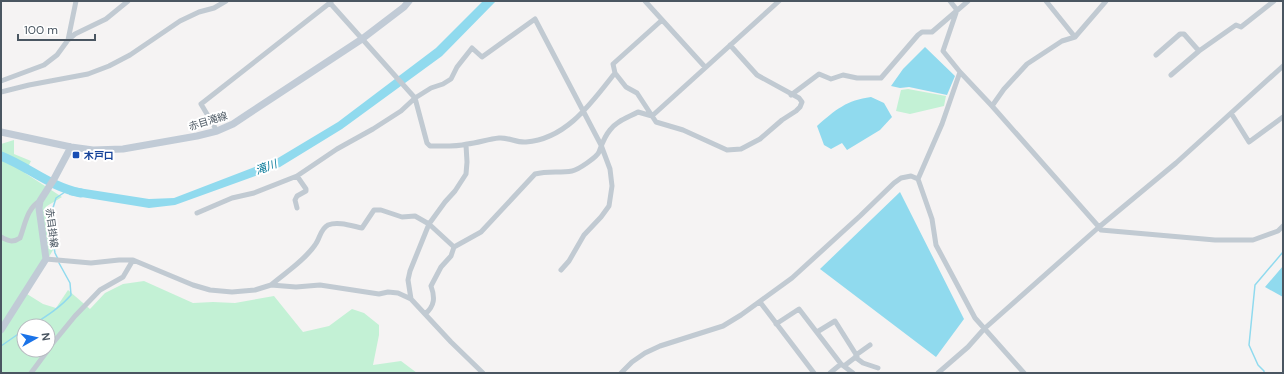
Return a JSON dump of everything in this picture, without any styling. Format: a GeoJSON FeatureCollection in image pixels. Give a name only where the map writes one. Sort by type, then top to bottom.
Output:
{"type":"FeatureCollection","features":[{"type":"Feature","properties":{"kind":"main road","name":"赤目滝線"},"geometry":{"type":"LineString","coordinates":[[1,132],[71,147],[93,150],[123,149],[217,131],[238,121],[362,39],[404,7],[408,1]]}},
{"type":"Feature","properties":{"kind":"main road","name":"赤目掛線"},"geometry":{"type":"LineString","coordinates":[[1,330],[47,259],[39,208],[40,201],[47,192],[71,147]]}},
{"type":"Feature","properties":{"kind":"street"},"geometry":{"type":"LineString","coordinates":[[68,40],[76,1]]}},
{"type":"Feature","properties":{"kind":"street"},"geometry":{"type":"LineString","coordinates":[[1,82],[44,65],[57,55],[68,40],[75,34],[106,19],[128,1]]}},
{"type":"Feature","properties":{"kind":"street"},"geometry":{"type":"LineString","coordinates":[[1,92],[88,74],[109,66],[130,55],[180,21],[199,12],[214,8],[226,1]]}},
{"type":"Feature","properties":{"kind":"street"},"geometry":{"type":"LineString","coordinates":[[646,1],[705,67]]}},
{"type":"Feature","properties":{"kind":"street"},"geometry":{"type":"LineString","coordinates":[[652,116],[779,1]]}},
{"type":"Feature","properties":{"kind":"street"},"geometry":{"type":"LineString","coordinates":[[950,1],[957,10]]}},
{"type":"Feature","properties":{"kind":"street"},"geometry":{"type":"LineString","coordinates":[[791,95],[819,74],[831,78],[843,76],[856,78],[881,78],[918,35],[922,32],[932,32],[968,1]]}},
{"type":"Feature","properties":{"kind":"street"},"geometry":{"type":"LineString","coordinates":[[1046,1],[1075,37]]}},
{"type":"Feature","properties":{"kind":"street"},"geometry":{"type":"LineString","coordinates":[[992,106],[1004,88],[1027,64],[1062,41],[1075,37],[1106,1]]}},
{"type":"Feature","properties":{"kind":"street"},"geometry":{"type":"LineString","coordinates":[[1171,75],[1199,51],[1236,25],[1241,27],[1274,1]]}},
{"type":"Feature","properties":{"kind":"street"},"geometry":{"type":"LineString","coordinates":[[217,131],[201,104],[330,2],[415,98],[427,143],[430,146],[466,145],[485,140],[502,138],[524,142],[548,137],[556,133],[584,112],[615,73]]}},
{"type":"Feature","properties":{"kind":"street"},"geometry":{"type":"LineString","coordinates":[[957,10],[943,52],[1101,230],[1215,240],[1253,240],[1278,230],[1283,226]]}},
{"type":"Feature","properties":{"kind":"street"},"geometry":{"type":"LineString","coordinates":[[197,213],[232,198],[254,194],[297,176],[337,149],[379,126],[401,111],[415,98],[431,88],[443,84],[451,79],[456,67],[472,48],[482,57],[534,20],[601,145],[610,169],[612,186],[609,206],[584,235],[569,261],[560,270]]}},
{"type":"Feature","properties":{"kind":"street"},"geometry":{"type":"LineString","coordinates":[[662,20],[614,64],[615,73],[626,87],[637,93],[656,122],[683,130],[727,150],[742,149],[760,139],[782,120],[796,111],[802,102],[799,98],[791,95],[757,75],[730,45]]}},
{"type":"Feature","properties":{"kind":"street"},"geometry":{"type":"LineString","coordinates":[[1156,55],[1180,34],[1184,34],[1199,51]]}},
{"type":"Feature","properties":{"kind":"street"},"geometry":{"type":"LineString","coordinates":[[938,373],[968,346],[984,329],[1099,227],[1176,163],[1283,66]]}},
{"type":"Feature","properties":{"kind":"street"},"geometry":{"type":"LineString","coordinates":[[960,72],[942,124],[918,179],[932,219],[936,245],[975,318],[1024,373]]}},
{"type":"Feature","properties":{"kind":"street"},"geometry":{"type":"LineString","coordinates":[[425,314],[430,310],[434,296],[431,286],[441,267],[451,256],[454,246],[481,232],[535,174],[572,171],[599,153],[601,145],[610,129],[619,122],[638,112],[652,116]]}},
{"type":"Feature","properties":{"kind":"street"},"geometry":{"type":"LineString","coordinates":[[1231,113],[1249,142],[1283,117]]}},
{"type":"Feature","properties":{"kind":"street"},"geometry":{"type":"LineString","coordinates":[[411,299],[408,280],[410,271],[429,224],[455,191],[466,174],[466,145]]}},
{"type":"Feature","properties":{"kind":"street"},"geometry":{"type":"LineString","coordinates":[[297,176],[306,189],[306,191],[297,196],[295,200],[297,208]]}},
{"type":"Feature","properties":{"kind":"street"},"geometry":{"type":"LineString","coordinates":[[621,373],[632,362],[645,353],[660,346],[723,326],[760,302],[792,278],[894,183],[901,178],[911,176],[918,179]]}},
{"type":"Feature","properties":{"kind":"street"},"geometry":{"type":"LineString","coordinates":[[1,237],[12,242],[20,238],[30,209],[33,204],[40,201]]}},
{"type":"Feature","properties":{"kind":"street"},"geometry":{"type":"LineString","coordinates":[[47,259],[91,263],[133,260],[193,285],[210,290],[240,292],[256,290],[271,285],[316,245],[325,227],[330,224],[347,224],[362,228],[374,210],[381,210],[402,217],[415,216],[429,224],[454,246]]}},
{"type":"Feature","properties":{"kind":"street"},"geometry":{"type":"LineString","coordinates":[[56,340],[75,316],[100,290],[123,277],[133,260]]}},
{"type":"Feature","properties":{"kind":"street"},"geometry":{"type":"LineString","coordinates":[[271,285],[296,287],[320,285],[379,294],[388,292],[398,293],[411,299],[450,342],[484,373]]}},
{"type":"Feature","properties":{"kind":"street"},"geometry":{"type":"LineString","coordinates":[[760,302],[814,373]]}},
{"type":"Feature","properties":{"kind":"street"},"geometry":{"type":"LineString","coordinates":[[776,324],[799,309],[842,365],[853,373]]}},
{"type":"Feature","properties":{"kind":"street"},"geometry":{"type":"LineString","coordinates":[[817,332],[835,321],[856,356],[863,363],[878,368]]}},
{"type":"Feature","properties":{"kind":"street"},"geometry":{"type":"LineString","coordinates":[[830,373],[870,345]]}},
{"type":"Feature","properties":{"kind":"street"},"geometry":{"type":"LineString","coordinates":[[31,373],[42,358]]}},
{"type":"Feature","properties":{"kind":"green space"},"geometry":{"type":"Polygon","coordinates":[[[908,89],[946,96],[944,106],[910,114],[896,111],[901,90],[908,89]]]}},
{"type":"Feature","properties":{"kind":"green space"},"geometry":{"type":"Polygon","coordinates":[[[14,140],[14,154],[31,161],[25,173],[62,197],[47,206],[53,250],[27,294],[43,304],[56,308],[68,290],[90,309],[105,293],[123,284],[144,281],[193,303],[235,303],[274,296],[303,332],[329,326],[352,309],[364,313],[379,325],[379,335],[373,365],[401,361],[417,373],[1,373],[1,144],[14,140]]]}},
{"type":"Feature","properties":{"kind":"water"},"geometry":{"type":"Polygon","coordinates":[[[483,1],[496,1],[442,56],[342,129],[280,167],[175,205],[149,208],[69,195],[72,187],[149,199],[174,198],[278,158],[338,122],[436,48],[483,1]]]}},
{"type":"Feature","properties":{"kind":"water"},"geometry":{"type":"Polygon","coordinates":[[[925,47],[955,76],[947,95],[909,87],[900,88],[891,86],[903,69],[925,47]]]}},
{"type":"Feature","properties":{"kind":"water"},"geometry":{"type":"Polygon","coordinates":[[[871,97],[884,103],[892,117],[880,130],[847,150],[842,143],[831,149],[824,145],[817,126],[848,103],[871,97]]]}},
{"type":"Feature","properties":{"kind":"water"},"geometry":{"type":"Polygon","coordinates":[[[900,192],[964,319],[936,357],[820,269],[900,192]]]}},
{"type":"Feature","properties":{"kind":"water"},"geometry":{"type":"Polygon","coordinates":[[[1283,266],[1283,297],[1265,287],[1283,266]]]}},
{"type":"Feature","properties":{"kind":"waterway","name":"滝川"},"geometry":{"type":"LineString","coordinates":[[1,156],[49,182],[81,193]]}},
{"type":"Feature","properties":{"kind":"waterway"},"geometry":{"type":"LineString","coordinates":[[58,259],[55,253],[51,231],[52,211],[56,198],[68,190]]}},
{"type":"Feature","properties":{"kind":"waterway"},"geometry":{"type":"LineString","coordinates":[[1264,373],[1258,365],[1249,345],[1255,285],[1283,252]]}},
{"type":"Feature","properties":{"kind":"waterway"},"geometry":{"type":"LineString","coordinates":[[44,318],[67,300],[71,295],[70,283],[59,263]]}},
{"type":"Feature","properties":{"kind":"waterway"},"geometry":{"type":"LineString","coordinates":[[1,346],[16,336]]}},
{"type":"Feature","properties":{"kind":"place","name":"木戸口"},"geometry":{"type":"Point","coordinates":[76,155]}}]}
